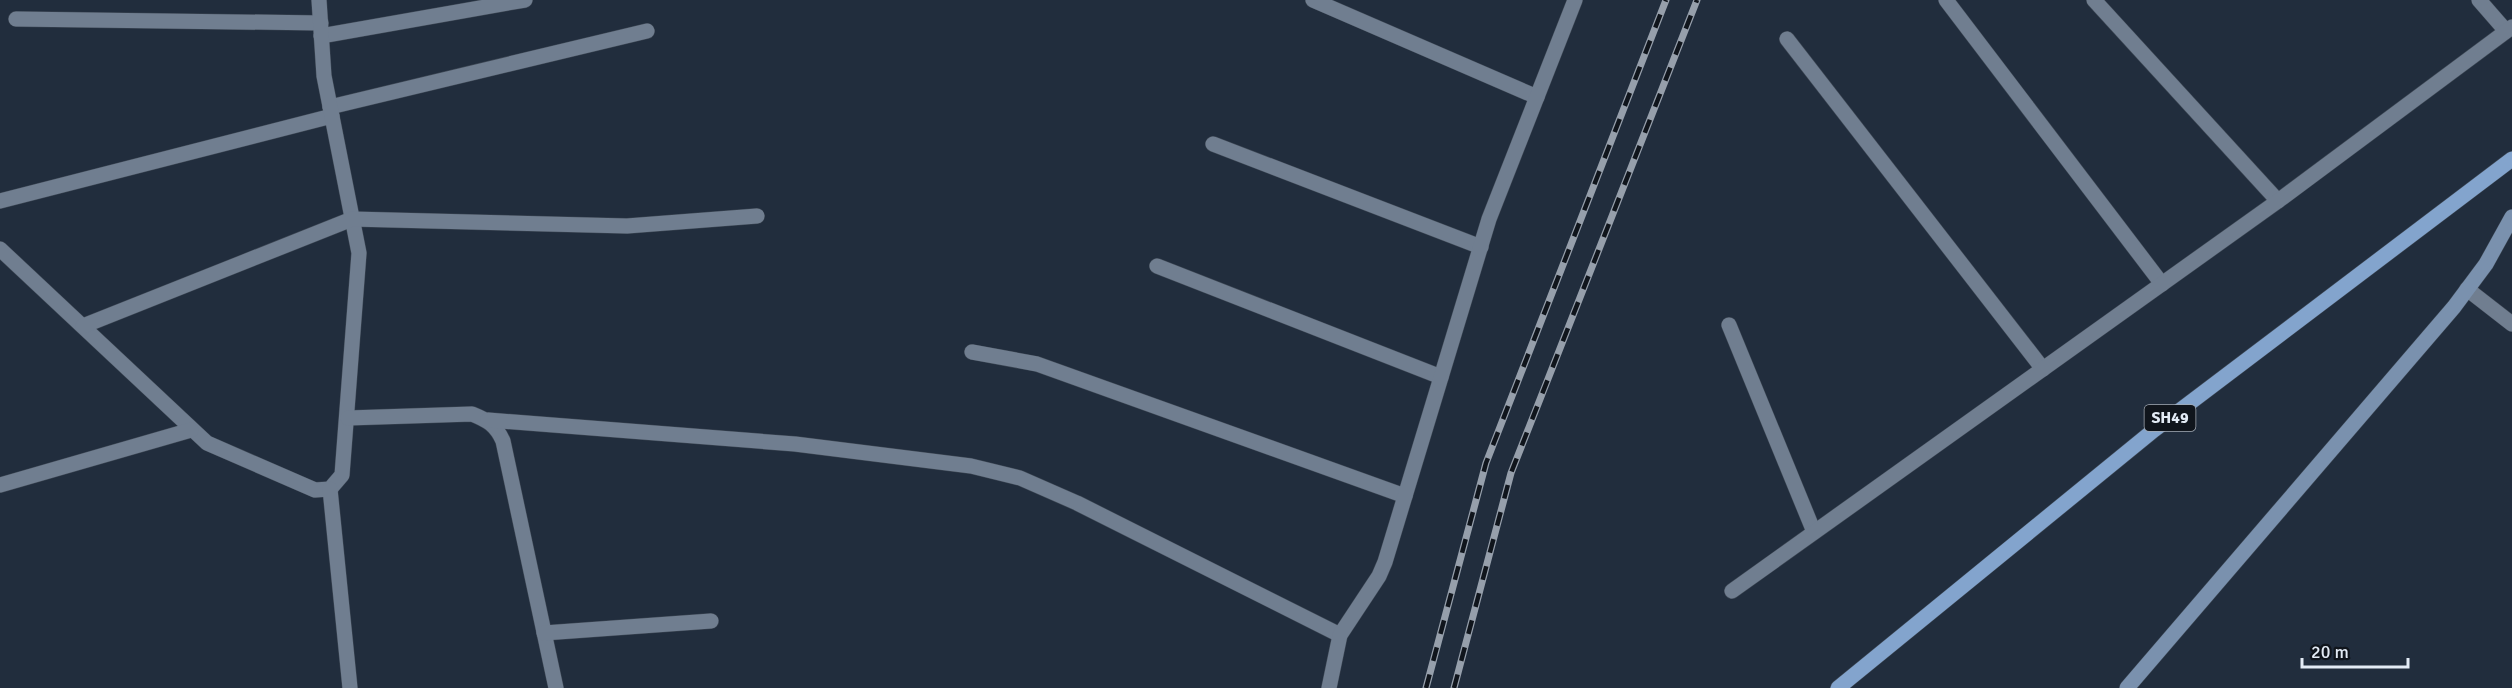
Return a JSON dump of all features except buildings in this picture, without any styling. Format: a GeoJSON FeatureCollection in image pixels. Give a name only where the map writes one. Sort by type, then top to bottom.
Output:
{"type":"FeatureCollection","features":[{"type":"Feature","properties":{"kind":"main road","name":"SH49"},"geometry":{"type":"LineString","coordinates":[[1838,688],[2154,430],[2512,159]]}},
{"type":"Feature","properties":{"kind":"main road"},"geometry":{"type":"LineString","coordinates":[[2127,688],[2467,289],[2486,264],[2512,217]]}},
{"type":"Feature","properties":{"kind":"street"},"geometry":{"type":"LineString","coordinates":[[0,249],[190,429],[207,442],[315,490],[330,489],[342,475],[349,410],[359,253],[331,112],[319,0]]}},
{"type":"Feature","properties":{"kind":"street"},"geometry":{"type":"LineString","coordinates":[[16,19],[321,29],[525,0]]}},
{"type":"Feature","properties":{"kind":"street"},"geometry":{"type":"LineString","coordinates":[[1313,0],[1537,97]]}},
{"type":"Feature","properties":{"kind":"street"},"geometry":{"type":"LineString","coordinates":[[1329,688],[1343,631],[1382,569],[1481,247],[1575,0]]}},
{"type":"Feature","properties":{"kind":"street"},"geometry":{"type":"LineString","coordinates":[[1946,0],[2162,284]]}},
{"type":"Feature","properties":{"kind":"street"},"geometry":{"type":"LineString","coordinates":[[2094,0],[2278,201]]}},
{"type":"Feature","properties":{"kind":"street"},"geometry":{"type":"LineString","coordinates":[[1732,591],[2278,201],[2509,29],[2479,0]]}},
{"type":"Feature","properties":{"kind":"street"},"geometry":{"type":"LineString","coordinates":[[0,201],[331,112],[647,31]]}},
{"type":"Feature","properties":{"kind":"street"},"geometry":{"type":"LineString","coordinates":[[1787,39],[2043,369]]}},
{"type":"Feature","properties":{"kind":"street"},"geometry":{"type":"LineString","coordinates":[[1214,144],[1481,247]]}},
{"type":"Feature","properties":{"kind":"street"},"geometry":{"type":"LineString","coordinates":[[83,326],[352,219],[627,226],[757,216]]}},
{"type":"Feature","properties":{"kind":"street"},"geometry":{"type":"LineString","coordinates":[[1157,266],[1441,377]]}},
{"type":"Feature","properties":{"kind":"street"},"geometry":{"type":"LineString","coordinates":[[2467,289],[2512,324]]}},
{"type":"Feature","properties":{"kind":"street"},"geometry":{"type":"LineString","coordinates":[[1729,325],[1814,532]]}},
{"type":"Feature","properties":{"kind":"street"},"geometry":{"type":"LineString","coordinates":[[972,352],[1037,364],[1405,496]]}},
{"type":"Feature","properties":{"kind":"street"},"geometry":{"type":"LineString","coordinates":[[349,410],[472,414],[488,420],[795,444],[971,466],[1020,478],[1077,503],[1343,631]]}},
{"type":"Feature","properties":{"kind":"street"},"geometry":{"type":"LineString","coordinates":[[488,420],[498,430],[503,441],[556,688]]}},
{"type":"Feature","properties":{"kind":"street"},"geometry":{"type":"LineString","coordinates":[[0,485],[190,429]]}},
{"type":"Feature","properties":{"kind":"street"},"geometry":{"type":"LineString","coordinates":[[330,489],[350,688]]}},
{"type":"Feature","properties":{"kind":"street"},"geometry":{"type":"LineString","coordinates":[[544,633],[711,621]]}},
{"type":"Feature","properties":{"kind":"railway"},"geometry":{"type":"LineString","coordinates":[[1426,688],[1486,463],[1666,0]]}},
{"type":"Feature","properties":{"kind":"railway"},"geometry":{"type":"LineString","coordinates":[[1454,688],[1511,473],[1697,0]]}}]}
